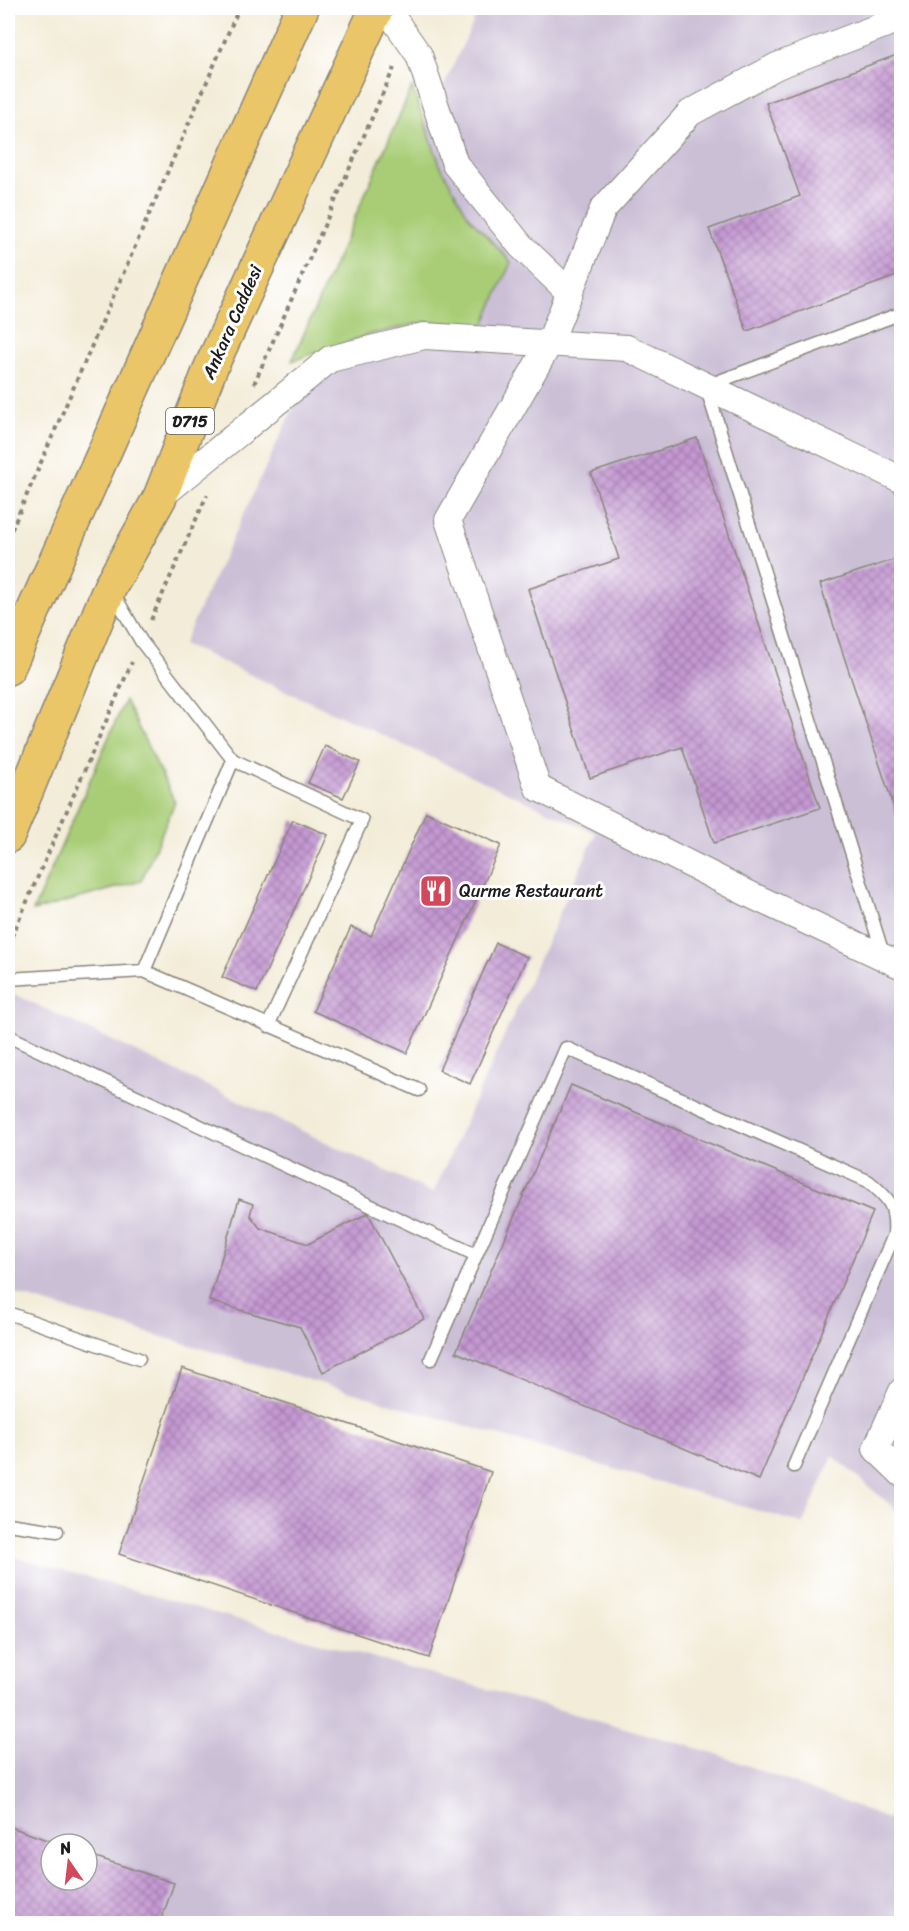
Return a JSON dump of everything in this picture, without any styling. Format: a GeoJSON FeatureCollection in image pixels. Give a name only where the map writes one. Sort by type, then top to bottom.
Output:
{"type":"FeatureCollection","features":[{"type":"Feature","properties":{"kind":"highway"},"geometry":{"type":"LineString","coordinates":[[8,668],[301,8]]}},
{"type":"Feature","properties":{"kind":"highway","name":"Ankara Caddesi"},"geometry":{"type":"LineString","coordinates":[[8,836],[110,588],[160,497],[211,367],[377,8]]}},
{"type":"Feature","properties":{"kind":"street"},"geometry":{"type":"LineString","coordinates":[[386,8],[418,55],[455,164],[521,246],[570,292]]}},
{"type":"Feature","properties":{"kind":"street"},"geometry":{"type":"LineString","coordinates":[[893,962],[538,788],[448,520],[549,344],[603,209],[690,113],[777,66],[902,18]]}},
{"type":"Feature","properties":{"kind":"street"},"geometry":{"type":"LineString","coordinates":[[160,497],[330,359],[424,336],[627,348],[902,480]]}},
{"type":"Feature","properties":{"kind":"street"},"geometry":{"type":"LineString","coordinates":[[902,1391],[876,1449],[902,1474]]}},
{"type":"Feature","properties":{"kind":"lane"},"geometry":{"type":"LineString","coordinates":[[893,962],[706,386],[902,313]]}},
{"type":"Feature","properties":{"kind":"lane"},"geometry":{"type":"LineString","coordinates":[[110,588],[141,641],[233,760],[362,820],[268,1026]]}},
{"type":"Feature","properties":{"kind":"lane"},"geometry":{"type":"LineString","coordinates":[[144,971],[233,760]]}},
{"type":"Feature","properties":{"kind":"lane"},"geometry":{"type":"LineString","coordinates":[[8,979],[144,971],[419,1090]]}},
{"type":"Feature","properties":{"kind":"lane"},"geometry":{"type":"LineString","coordinates":[[8,1036],[476,1255]]}},
{"type":"Feature","properties":{"kind":"lane"},"geometry":{"type":"LineString","coordinates":[[431,1359],[566,1048],[868,1181],[885,1195],[895,1212],[894,1235],[794,1466]]}},
{"type":"Feature","properties":{"kind":"lane"},"geometry":{"type":"LineString","coordinates":[[8,1313],[139,1359]]}},
{"type":"Feature","properties":{"kind":"lane"},"geometry":{"type":"LineString","coordinates":[[8,1524],[57,1532]]}},
{"type":"Feature","properties":{"kind":"path"},"geometry":{"type":"LineString","coordinates":[[8,538],[239,8]]}},
{"type":"Feature","properties":{"kind":"shaded area"},"geometry":{"type":"Polygon","coordinates":[[[480,8],[901,8],[901,1514],[833,1456],[803,1524],[8,1292],[8,1009],[14,994],[433,1193],[596,833],[183,644],[480,8]]]}},
{"type":"Feature","properties":{"kind":"shaded area"},"geometry":{"type":"Polygon","coordinates":[[[8,1555],[714,1753],[901,1824],[901,1923],[8,1923],[8,1555]]]}},
{"type":"Feature","properties":{"kind":"green space"},"geometry":{"type":"Polygon","coordinates":[[[412,87],[440,165],[469,217],[511,262],[484,325],[425,322],[367,335],[292,361],[412,87]]]}},
{"type":"Feature","properties":{"kind":"green space"},"geometry":{"type":"Polygon","coordinates":[[[125,700],[175,802],[141,881],[33,911],[125,700]]]}},
{"type":"Feature","properties":{"kind":"building"},"geometry":{"type":"Polygon","coordinates":[[[902,53],[902,274],[747,331],[709,229],[800,196],[766,103],[902,53]]]}},
{"type":"Feature","properties":{"kind":"building"},"geometry":{"type":"Polygon","coordinates":[[[697,438],[820,808],[714,843],[682,747],[590,778],[528,589],[619,559],[591,473],[697,438]]]}},
{"type":"Feature","properties":{"kind":"building"},"geometry":{"type":"Polygon","coordinates":[[[902,557],[902,828],[901,829],[820,584],[902,557]]]}},
{"type":"Feature","properties":{"kind":"building"},"geometry":{"type":"Polygon","coordinates":[[[325,746],[360,762],[343,798],[308,783],[325,746]]]}},
{"type":"Feature","properties":{"kind":"building"},"geometry":{"type":"Polygon","coordinates":[[[426,812],[501,845],[407,1053],[313,1011],[351,927],[371,936],[426,812]]]}},
{"type":"Feature","properties":{"kind":"building"},"geometry":{"type":"Polygon","coordinates":[[[293,820],[328,835],[257,992],[222,977],[293,820]]]}},
{"type":"Feature","properties":{"kind":"building"},"geometry":{"type":"Polygon","coordinates":[[[496,943],[527,957],[470,1084],[439,1070],[496,943]]]}},
{"type":"Feature","properties":{"kind":"building"},"geometry":{"type":"Polygon","coordinates":[[[571,1085],[873,1212],[759,1480],[456,1352],[571,1085]]]}},
{"type":"Feature","properties":{"kind":"building"},"geometry":{"type":"Polygon","coordinates":[[[239,1199],[253,1204],[250,1215],[260,1228],[308,1244],[368,1213],[424,1319],[323,1372],[300,1327],[209,1301],[239,1199]]]}},
{"type":"Feature","properties":{"kind":"building"},"geometry":{"type":"Polygon","coordinates":[[[182,1368],[491,1472],[429,1658],[119,1554],[182,1368]]]}},
{"type":"Feature","properties":{"kind":"building"},"geometry":{"type":"Polygon","coordinates":[[[8,1826],[39,1837],[39,1892],[99,1892],[99,1858],[174,1883],[160,1924],[8,1924],[8,1826]]]}},
{"type":"Feature","properties":{"kind":"place","name":"Qurme Restaurant"},"geometry":{"type":"Point","coordinates":[436,891]}}]}
